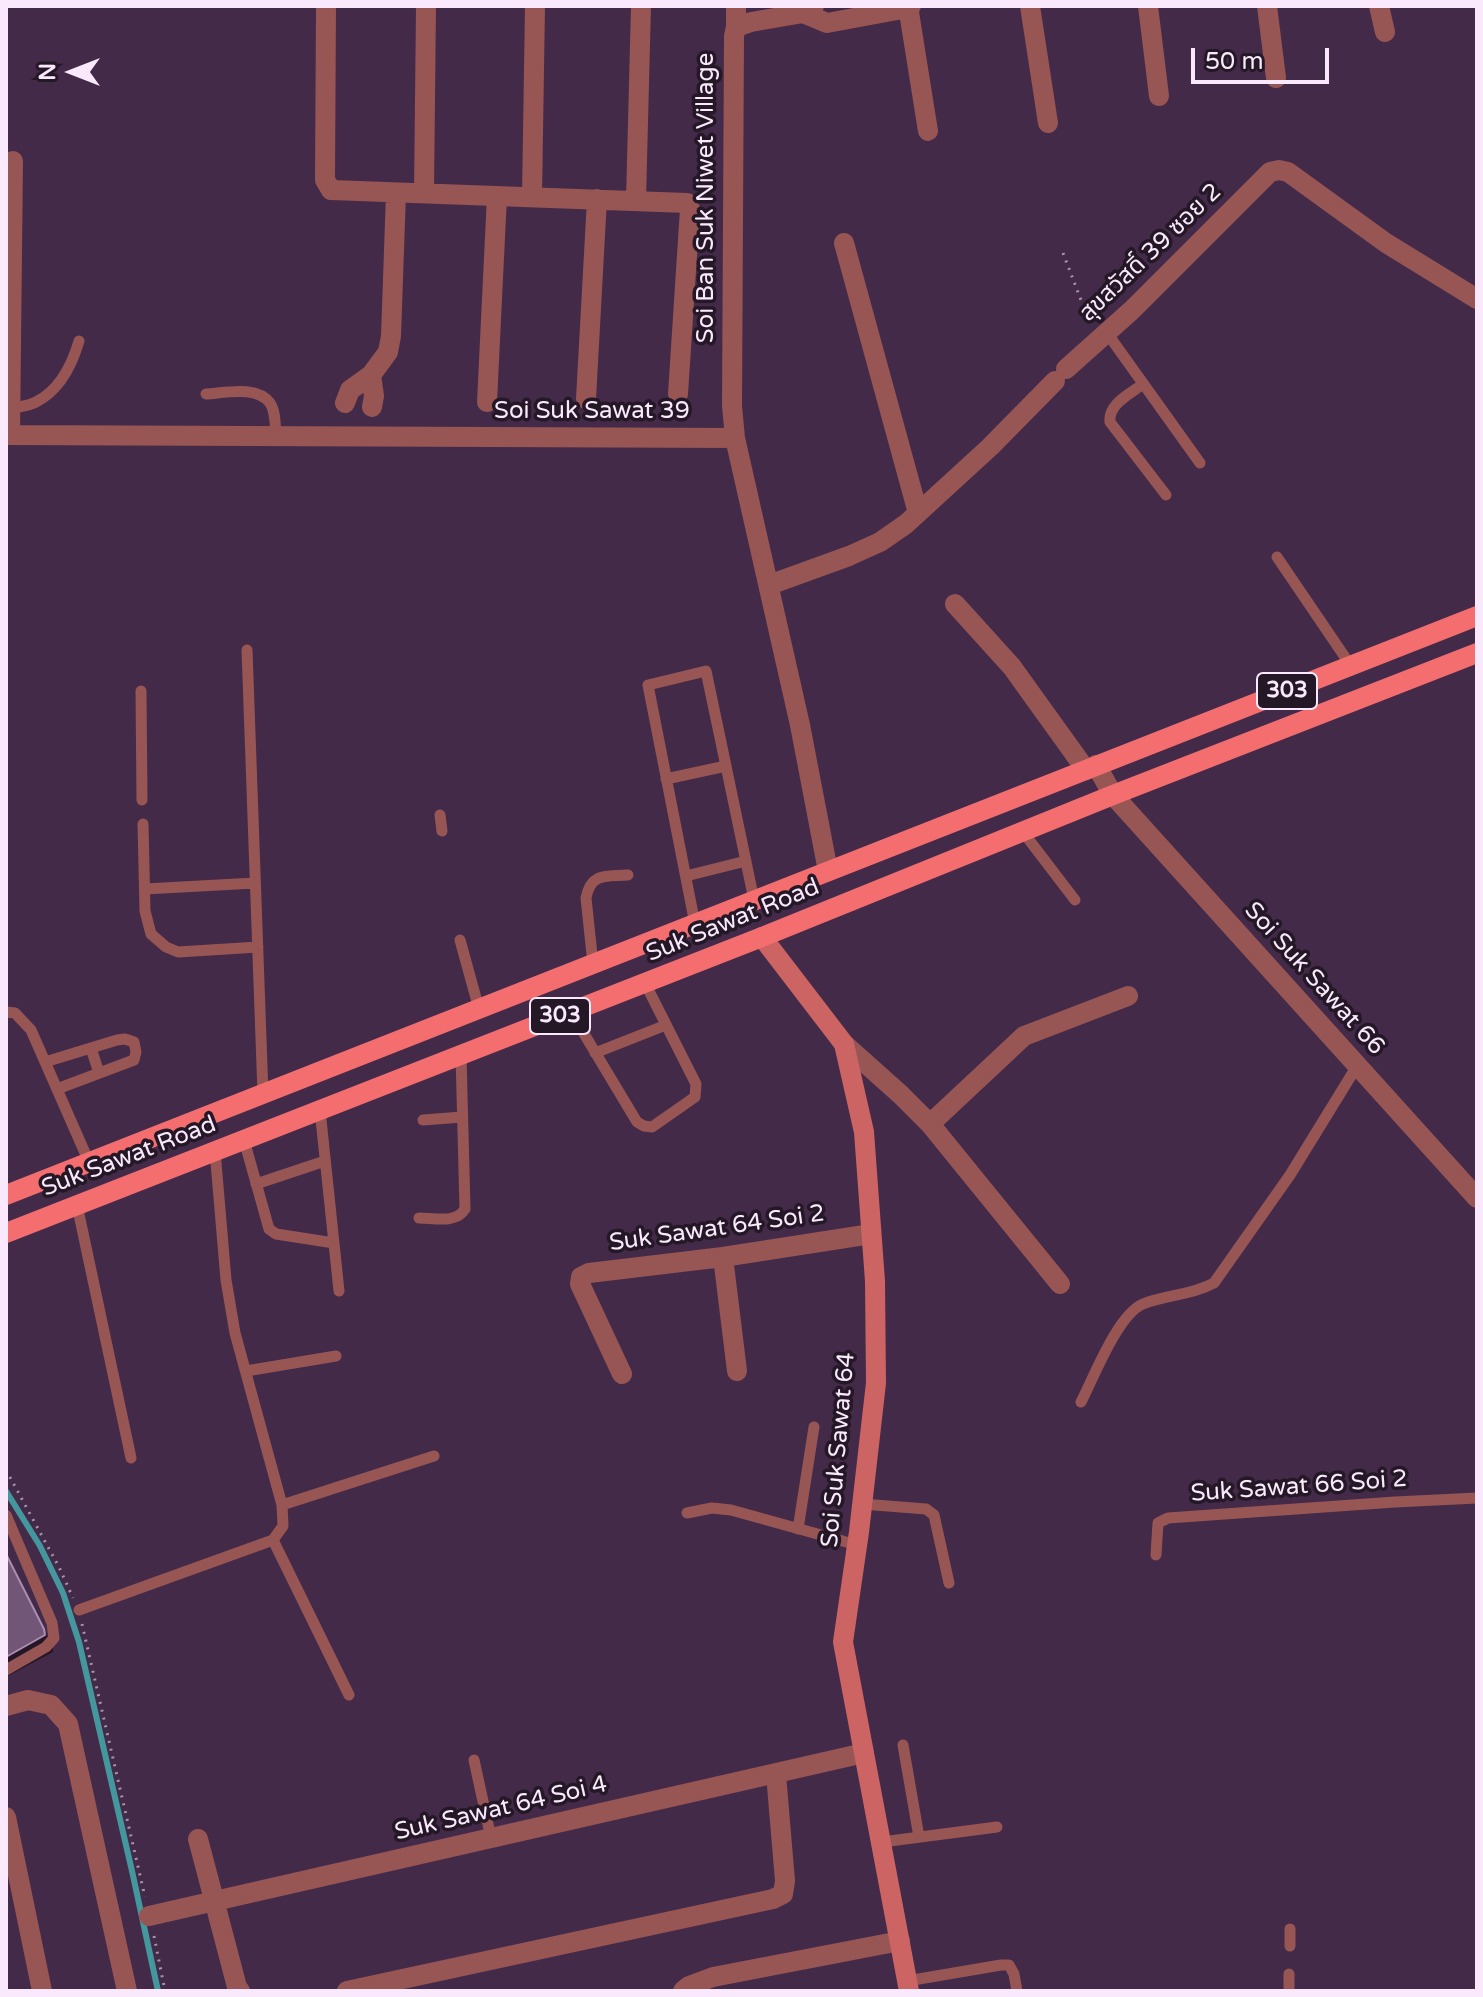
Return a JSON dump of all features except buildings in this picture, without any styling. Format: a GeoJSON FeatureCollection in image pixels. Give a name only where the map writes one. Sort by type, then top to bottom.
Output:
{"type":"FeatureCollection","features":[{"type":"Feature","properties":{"kind":"main road","name":"Suk Sawat Road"},"geometry":{"type":"LineString","coordinates":[[6,1195],[1477,616]]}},
{"type":"Feature","properties":{"kind":"main road","name":"Suk Sawat Road"},"geometry":{"type":"LineString","coordinates":[[6,1233],[1477,653]]}},
{"type":"Feature","properties":{"kind":"street"},"geometry":{"type":"LineString","coordinates":[[326,6],[325,180],[331,190],[687,203],[690,209],[678,394]]}},
{"type":"Feature","properties":{"kind":"street"},"geometry":{"type":"LineString","coordinates":[[424,193],[426,6]]}},
{"type":"Feature","properties":{"kind":"street"},"geometry":{"type":"LineString","coordinates":[[532,197],[535,6]]}},
{"type":"Feature","properties":{"kind":"street"},"geometry":{"type":"LineString","coordinates":[[636,200],[641,6]]}},
{"type":"Feature","properties":{"kind":"street"},"geometry":{"type":"LineString","coordinates":[[1030,6],[1048,123]]}},
{"type":"Feature","properties":{"kind":"street"},"geometry":{"type":"LineString","coordinates":[[1148,6],[1159,96]]}},
{"type":"Feature","properties":{"kind":"street"},"geometry":{"type":"LineString","coordinates":[[1267,6],[1276,78]]}},
{"type":"Feature","properties":{"kind":"street"},"geometry":{"type":"LineString","coordinates":[[1379,6],[1385,32]]}},
{"type":"Feature","properties":{"kind":"street"},"geometry":{"type":"LineString","coordinates":[[809,10],[827,23],[909,7],[928,131]]}},
{"type":"Feature","properties":{"kind":"street","name":"Soi Ban Suk Niwet Village"},"geometry":{"type":"LineString","coordinates":[[735,438],[732,406],[732,153],[736,16],[751,22],[809,10]]}},
{"type":"Feature","properties":{"kind":"street"},"geometry":{"type":"LineString","coordinates":[[8,435],[11,409],[13,161]]}},
{"type":"Feature","properties":{"kind":"street","name":"สุขสวัสดิ์ 39 ซอย 2"},"geometry":{"type":"LineString","coordinates":[[769,585],[880,542],[918,513],[990,447],[1270,172],[1288,172],[1386,243],[1477,299]]}},
{"type":"Feature","properties":{"kind":"street"},"geometry":{"type":"LineString","coordinates":[[345,420],[350,390],[371,375],[388,352],[396,193]]}},
{"type":"Feature","properties":{"kind":"street"},"geometry":{"type":"LineString","coordinates":[[487,402],[497,196]]}},
{"type":"Feature","properties":{"kind":"street"},"geometry":{"type":"LineString","coordinates":[[586,399],[597,199]]}},
{"type":"Feature","properties":{"kind":"street"},"geometry":{"type":"LineString","coordinates":[[844,243],[918,513]]}},
{"type":"Feature","properties":{"kind":"street"},"geometry":{"type":"LineString","coordinates":[[371,375],[374,396],[372,421]]}},
{"type":"Feature","properties":{"kind":"street","name":"Soi Suk Sawat 39"},"geometry":{"type":"LineString","coordinates":[[8,435],[276,436],[345,420],[735,438]]}},
{"type":"Feature","properties":{"kind":"street"},"geometry":{"type":"LineString","coordinates":[[735,438],[806,754],[828,871]]}},
{"type":"Feature","properties":{"kind":"street","name":"Soi Suk Sawat 66"},"geometry":{"type":"LineString","coordinates":[[955,604],[1012,667],[1113,795],[1477,1198]]}},
{"type":"Feature","properties":{"kind":"street","name":"Soi Suk Sawat 64"},"geometry":{"type":"LineString","coordinates":[[762,937],[844,1044],[864,1132],[875,1281],[876,1383],[843,1642],[908,1986]]}},
{"type":"Feature","properties":{"kind":"street"},"geometry":{"type":"LineString","coordinates":[[930,1124],[1024,1036],[1128,996]]}},
{"type":"Feature","properties":{"kind":"street"},"geometry":{"type":"LineString","coordinates":[[844,1044],[930,1124],[1060,1284]]}},
{"type":"Feature","properties":{"kind":"street","name":"Suk Sawat 64 Soi 2"},"geometry":{"type":"LineString","coordinates":[[622,1374],[580,1284],[581,1277],[589,1273],[723,1257],[871,1234]]}},
{"type":"Feature","properties":{"kind":"street"},"geometry":{"type":"LineString","coordinates":[[723,1257],[737,1371]]}},
{"type":"Feature","properties":{"kind":"street"},"geometry":{"type":"LineString","coordinates":[[6,1706],[28,1700],[51,1705],[68,1724],[127,1991]]}},
{"type":"Feature","properties":{"kind":"street","name":"Suk Sawat 64 Soi 4"},"geometry":{"type":"LineString","coordinates":[[149,1916],[864,1753]]}},
{"type":"Feature","properties":{"kind":"street"},"geometry":{"type":"LineString","coordinates":[[347,1991],[773,1899],[783,1894],[785,1881],[776,1774]]}},
{"type":"Feature","properties":{"kind":"street"},"geometry":{"type":"LineString","coordinates":[[7,1823],[42,1991]]}},
{"type":"Feature","properties":{"kind":"street"},"geometry":{"type":"LineString","coordinates":[[198,1839],[240,1991]]}},
{"type":"Feature","properties":{"kind":"street"},"geometry":{"type":"LineString","coordinates":[[683,1991],[713,1977],[900,1941]]}},
{"type":"Feature","properties":{"kind":"lane"},"geometry":{"type":"LineString","coordinates":[[1102,338],[1143,384],[1200,463]]}},
{"type":"Feature","properties":{"kind":"lane"},"geometry":{"type":"LineString","coordinates":[[11,409],[36,402],[54,388],[74,360],[79,341]]}},
{"type":"Feature","properties":{"kind":"lane"},"geometry":{"type":"LineString","coordinates":[[1143,384],[1113,407],[1109,413],[1110,422],[1166,495]]}},
{"type":"Feature","properties":{"kind":"lane"},"geometry":{"type":"LineString","coordinates":[[206,394],[249,392],[262,397],[270,403],[273,411],[276,436]]}},
{"type":"Feature","properties":{"kind":"lane"},"geometry":{"type":"LineString","coordinates":[[1277,557],[1351,666]]}},
{"type":"Feature","properties":{"kind":"lane"},"geometry":{"type":"LineString","coordinates":[[247,650],[263,1094]]}},
{"type":"Feature","properties":{"kind":"lane"},"geometry":{"type":"LineString","coordinates":[[695,924],[648,685],[706,671],[754,900]]}},
{"type":"Feature","properties":{"kind":"lane"},"geometry":{"type":"LineString","coordinates":[[141,691],[142,800]]}},
{"type":"Feature","properties":{"kind":"lane"},"geometry":{"type":"LineString","coordinates":[[666,779],[726,766]]}},
{"type":"Feature","properties":{"kind":"lane"},"geometry":{"type":"LineString","coordinates":[[440,815],[442,831]]}},
{"type":"Feature","properties":{"kind":"lane"},"geometry":{"type":"LineString","coordinates":[[143,824],[145,911],[151,934],[166,947],[178,952],[258,947]]}},
{"type":"Feature","properties":{"kind":"lane"},"geometry":{"type":"LineString","coordinates":[[1023,832],[1075,900]]}},
{"type":"Feature","properties":{"kind":"lane"},"geometry":{"type":"LineString","coordinates":[[686,876],[746,861]]}},
{"type":"Feature","properties":{"kind":"lane"},"geometry":{"type":"LineString","coordinates":[[593,964],[586,898],[588,889],[596,878],[628,875]]}},
{"type":"Feature","properties":{"kind":"lane"},"geometry":{"type":"LineString","coordinates":[[145,889],[255,883]]}},
{"type":"Feature","properties":{"kind":"lane"},"geometry":{"type":"LineString","coordinates":[[460,940],[479,1009]]}},
{"type":"Feature","properties":{"kind":"lane"},"geometry":{"type":"LineString","coordinates":[[571,1012],[637,1122],[652,1127],[695,1097],[697,1092],[696,1084],[645,983]]}},
{"type":"Feature","properties":{"kind":"lane"},"geometry":{"type":"LineString","coordinates":[[6,1012],[15,1013],[31,1030],[89,1162]]}},
{"type":"Feature","properties":{"kind":"lane"},"geometry":{"type":"LineString","coordinates":[[595,1053],[666,1025]]}},
{"type":"Feature","properties":{"kind":"lane"},"geometry":{"type":"LineString","coordinates":[[45,1062],[117,1040],[134,1042],[134,1060],[57,1089]]}},
{"type":"Feature","properties":{"kind":"lane"},"geometry":{"type":"LineString","coordinates":[[91,1048],[99,1073]]}},
{"type":"Feature","properties":{"kind":"lane"},"geometry":{"type":"LineString","coordinates":[[419,1218],[454,1218],[465,1209],[461,1055]]}},
{"type":"Feature","properties":{"kind":"lane"},"geometry":{"type":"LineString","coordinates":[[1081,1402],[1121,1323],[1133,1309],[1214,1283],[1290,1175],[1357,1066]]}},
{"type":"Feature","properties":{"kind":"lane"},"geometry":{"type":"LineString","coordinates":[[320,1110],[339,1291]]}},
{"type":"Feature","properties":{"kind":"lane"},"geometry":{"type":"LineString","coordinates":[[423,1120],[462,1117]]}},
{"type":"Feature","properties":{"kind":"lane"},"geometry":{"type":"LineString","coordinates":[[244,1140],[269,1229],[276,1234],[334,1243]]}},
{"type":"Feature","properties":{"kind":"lane"},"geometry":{"type":"LineString","coordinates":[[79,1610],[273,1540],[283,1526],[282,1505],[235,1333],[226,1280],[215,1151]]}},
{"type":"Feature","properties":{"kind":"lane"},"geometry":{"type":"LineString","coordinates":[[256,1184],[325,1161]]}},
{"type":"Feature","properties":{"kind":"lane"},"geometry":{"type":"LineString","coordinates":[[77,1205],[131,1458]]}},
{"type":"Feature","properties":{"kind":"lane"},"geometry":{"type":"LineString","coordinates":[[246,1371],[336,1356]]}},
{"type":"Feature","properties":{"kind":"lane"},"geometry":{"type":"LineString","coordinates":[[798,1529],[814,1427]]}},
{"type":"Feature","properties":{"kind":"lane"},"geometry":{"type":"LineString","coordinates":[[282,1505],[434,1456]]}},
{"type":"Feature","properties":{"kind":"lane","name":"Suk Sawat 66 Soi 2"},"geometry":{"type":"LineString","coordinates":[[1156,1555],[1158,1523],[1168,1518],[1477,1498]]}},
{"type":"Feature","properties":{"kind":"lane"},"geometry":{"type":"LineString","coordinates":[[862,1504],[926,1509],[934,1515],[949,1583]]}},
{"type":"Feature","properties":{"kind":"lane"},"geometry":{"type":"LineString","coordinates":[[687,1513],[712,1508],[731,1510],[857,1545]]}},
{"type":"Feature","properties":{"kind":"lane"},"geometry":{"type":"LineString","coordinates":[[6,1515],[52,1623],[54,1638],[46,1647],[6,1670]]}},
{"type":"Feature","properties":{"kind":"lane"},"geometry":{"type":"LineString","coordinates":[[273,1540],[349,1695]]}},
{"type":"Feature","properties":{"kind":"lane"},"geometry":{"type":"LineString","coordinates":[[903,1745],[919,1837]]}},
{"type":"Feature","properties":{"kind":"lane"},"geometry":{"type":"LineString","coordinates":[[474,1760],[491,1838]]}},
{"type":"Feature","properties":{"kind":"lane"},"geometry":{"type":"LineString","coordinates":[[882,1842],[997,1827]]}},
{"type":"Feature","properties":{"kind":"lane"},"geometry":{"type":"LineString","coordinates":[[1290,1929],[1290,1946]]}},
{"type":"Feature","properties":{"kind":"lane"},"geometry":{"type":"LineString","coordinates":[[908,1986],[1009,1965],[1017,1991]]}},
{"type":"Feature","properties":{"kind":"lane"},"geometry":{"type":"LineString","coordinates":[[1289,1974],[1289,1991]]}},
{"type":"Feature","properties":{"kind":"path"},"geometry":{"type":"LineString","coordinates":[[1063,253],[1102,338]]}},
{"type":"Feature","properties":{"kind":"path"},"geometry":{"type":"LineString","coordinates":[[6,1470],[79,1610],[165,1991]]}},
{"type":"Feature","properties":{"kind":"waterway"},"geometry":{"type":"LineString","coordinates":[[6,1491],[40,1546],[63,1593],[79,1642],[158,1991]]}}]}
